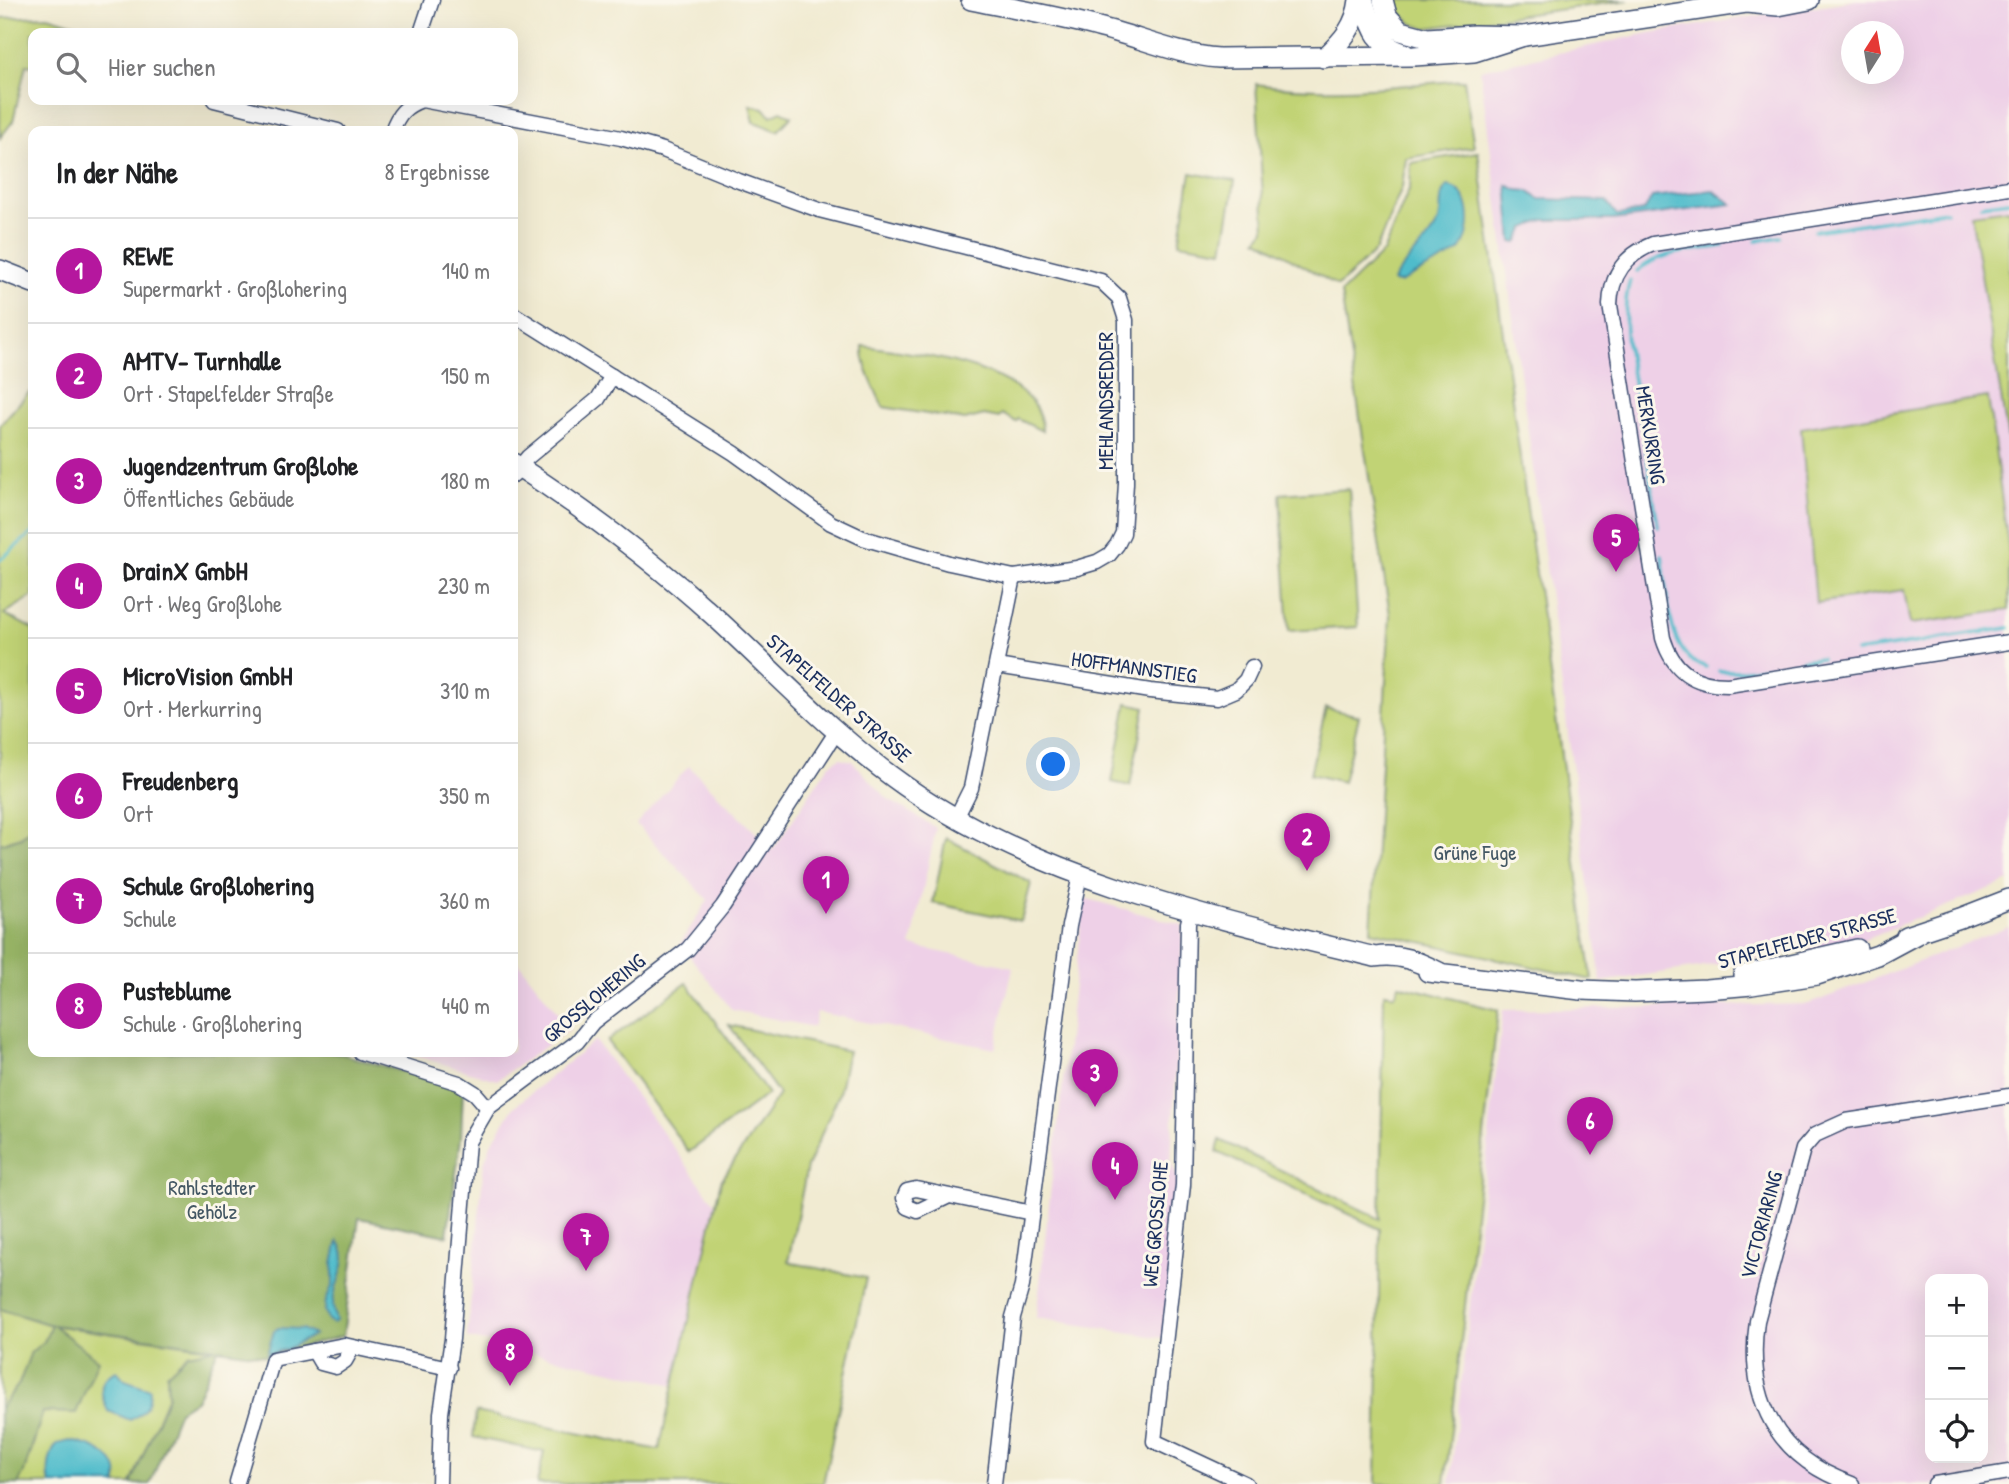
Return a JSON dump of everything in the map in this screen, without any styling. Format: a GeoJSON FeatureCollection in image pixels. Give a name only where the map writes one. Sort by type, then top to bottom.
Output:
{"type":"FeatureCollection","features":[{"type":"Feature","properties":{"kind":"street"},"geometry":{"type":"LineString","coordinates":[[423,28],[432,0]]}},
{"type":"Feature","properties":{"kind":"street"},"geometry":{"type":"LineString","coordinates":[[971,0],[1100,27],[1199,56],[1219,58],[1414,56],[1474,51],[1524,36],[1713,4],[1748,1],[1778,6],[1809,0]]}},
{"type":"Feature","properties":{"kind":"street"},"geometry":{"type":"LineString","coordinates":[[1324,58],[1351,29],[1361,0]]}},
{"type":"Feature","properties":{"kind":"street"},"geometry":{"type":"LineString","coordinates":[[1361,0],[1380,41],[1389,48],[1414,56]]}},
{"type":"Feature","properties":{"kind":"street"},"geometry":{"type":"LineString","coordinates":[[1386,8],[1391,41],[1389,48]]}},
{"type":"Feature","properties":{"kind":"street"},"geometry":{"type":"LineString","coordinates":[[1386,8],[1401,31],[1427,38]]}},
{"type":"Feature","properties":{"kind":"street"},"geometry":{"type":"LineString","coordinates":[[1356,57],[1427,38],[1524,36]]}},
{"type":"Feature","properties":{"kind":"street"},"geometry":{"type":"LineString","coordinates":[[234,105],[318,126]]}},
{"type":"Feature","properties":{"kind":"street","name":"MEHLANDSREDDER"},"geometry":{"type":"LineString","coordinates":[[393,126],[409,105]]}},
{"type":"Feature","properties":{"kind":"street","name":"MEHLANDSREDDER"},"geometry":{"type":"LineString","coordinates":[[448,105],[621,138],[663,150],[819,210],[1090,276],[1105,284],[1119,298],[1126,320],[1126,483],[1123,533],[1109,555],[1097,562],[1077,568],[1014,577],[863,538],[831,523],[734,453],[518,317]]}},
{"type":"Feature","properties":{"kind":"street","name":"MERKURRING"},"geometry":{"type":"LineString","coordinates":[[2009,188],[1653,244],[1631,256],[1621,267],[1614,280],[1610,305],[1662,638],[1672,660],[1682,672],[1703,683],[1728,685],[2009,642]]}},
{"type":"Feature","properties":{"kind":"street"},"geometry":{"type":"LineString","coordinates":[[0,270],[28,281]]}},
{"type":"Feature","properties":{"kind":"street"},"geometry":{"type":"LineString","coordinates":[[518,466],[598,399],[612,376]]}},
{"type":"Feature","properties":{"kind":"street","name":"STAPELFELDER STRASSE"},"geometry":{"type":"LineString","coordinates":[[518,470],[616,535],[676,583],[836,732],[905,786],[956,818],[1080,875],[1192,909],[1375,957],[1391,954],[1416,960],[1438,972],[1581,990],[1635,992],[1706,989],[1817,975],[1878,955],[1919,933]]}},
{"type":"Feature","properties":{"kind":"street"},"geometry":{"type":"LineString","coordinates":[[956,818],[971,788],[1014,577]]}},
{"type":"Feature","properties":{"kind":"street","name":"HOFFMANNSTIEG"},"geometry":{"type":"LineString","coordinates":[[997,666],[1150,691],[1217,698],[1236,690],[1246,680],[1252,667]]}},
{"type":"Feature","properties":{"kind":"street","name":"GROSSLOHERING"},"geometry":{"type":"LineString","coordinates":[[439,1484],[441,1413],[449,1368],[468,1142],[488,1108],[577,1042],[593,1021],[688,949],[723,906],[836,732]]}},
{"type":"Feature","properties":{"kind":"street"},"geometry":{"type":"LineString","coordinates":[[994,1484],[1013,1317],[1021,1286],[1066,952],[1080,875]]}},
{"type":"Feature","properties":{"kind":"street","name":"STAPELFELDER STRASSE"},"geometry":{"type":"LineString","coordinates":[[1706,989],[1746,974],[1838,955],[1919,933],[2009,899]]}},
{"type":"Feature","properties":{"kind":"street","name":"WEG GROSSLOHE"},"geometry":{"type":"LineString","coordinates":[[1192,909],[1188,923],[1183,1185],[1154,1441],[1246,1484]]}},
{"type":"Feature","properties":{"kind":"street"},"geometry":{"type":"LineString","coordinates":[[376,1057],[459,1083],[475,1093],[488,1108]]}},
{"type":"Feature","properties":{"kind":"street","name":"VICTORIARING"},"geometry":{"type":"LineString","coordinates":[[1852,1484],[1817,1469],[1788,1446],[1763,1405],[1755,1367],[1757,1321],[1803,1149],[1815,1135],[1846,1121],[2009,1096]]}},
{"type":"Feature","properties":{"kind":"street"},"geometry":{"type":"LineString","coordinates":[[949,1196],[1032,1213]]}},
{"type":"Feature","properties":{"kind":"street"},"geometry":{"type":"LineString","coordinates":[[237,1482],[273,1359],[344,1345],[449,1368]]}},
{"type":"Feature","properties":{"kind":"street"},"geometry":{"type":"LineString","coordinates":[[1935,1484],[2009,1472]]}},
{"type":"Feature","properties":{"kind":"shaded area"},"geometry":{"type":"Polygon","coordinates":[[[1856,0],[2009,0],[2009,881],[1855,943],[1601,982],[1480,70],[1649,33],[1856,0]]]}},
{"type":"Feature","properties":{"kind":"shaded area"},"geometry":{"type":"Polygon","coordinates":[[[840,758],[852,761],[888,799],[936,828],[911,946],[1013,967],[995,1049],[817,1012],[813,1027],[732,1010],[680,944],[708,900],[636,824],[689,766],[773,850],[829,765],[840,758]]]}},
{"type":"Feature","properties":{"kind":"shaded area"},"geometry":{"type":"Polygon","coordinates":[[[1084,898],[1183,925],[1171,1163],[1181,1185],[1164,1338],[1036,1318],[1084,898]]]}},
{"type":"Feature","properties":{"kind":"shaded area"},"geometry":{"type":"Polygon","coordinates":[[[2009,927],[2009,1484],[1450,1484],[1503,1010],[1809,1004],[2009,927]]]}},
{"type":"Feature","properties":{"kind":"shaded area"},"geometry":{"type":"Polygon","coordinates":[[[518,961],[570,1029],[497,1080],[420,1057],[518,1057],[518,961]]]}},
{"type":"Feature","properties":{"kind":"shaded area"},"geometry":{"type":"Polygon","coordinates":[[[595,1040],[715,1204],[674,1385],[467,1338],[484,1163],[491,1144],[513,1108],[595,1040]]]}},
{"type":"Feature","properties":{"kind":"green space"},"geometry":{"type":"Polygon","coordinates":[[[1394,0],[1629,0],[1428,28],[1407,19],[1394,0]]]}},
{"type":"Feature","properties":{"kind":"green space"},"geometry":{"type":"Polygon","coordinates":[[[48,16],[87,28],[28,28],[28,65],[13,121],[0,138],[0,18],[48,16]]]}},
{"type":"Feature","properties":{"kind":"green space"},"geometry":{"type":"Polygon","coordinates":[[[1464,80],[1474,147],[1406,158],[1402,187],[1376,250],[1338,286],[1257,239],[1265,230],[1256,84],[1334,89],[1464,80]]]}},
{"type":"Feature","properties":{"kind":"green space"},"geometry":{"type":"Polygon","coordinates":[[[750,105],[764,108],[771,116],[781,111],[792,116],[778,131],[754,122],[750,105]]]}},
{"type":"Feature","properties":{"kind":"green space","name":"Grüne Fuge"},"geometry":{"type":"Polygon","coordinates":[[[1478,152],[1592,980],[1371,931],[1390,615],[1341,293],[1383,252],[1410,187],[1411,163],[1478,152]]]}},
{"type":"Feature","properties":{"kind":"green space"},"geometry":{"type":"Polygon","coordinates":[[[1191,173],[1235,181],[1223,250],[1179,243],[1191,173]]]}},
{"type":"Feature","properties":{"kind":"green space"},"geometry":{"type":"Polygon","coordinates":[[[2009,209],[2009,445],[1971,214],[2009,209]]]}},
{"type":"Feature","properties":{"kind":"green space"},"geometry":{"type":"Polygon","coordinates":[[[863,346],[941,359],[998,378],[1021,392],[1037,409],[1042,431],[1002,414],[999,418],[984,415],[965,420],[883,407],[867,369],[863,346]]]}},
{"type":"Feature","properties":{"kind":"green space"},"geometry":{"type":"Polygon","coordinates":[[[28,393],[28,599],[4,614],[28,626],[28,831],[21,837],[0,844],[0,425],[28,393]]]}},
{"type":"Feature","properties":{"kind":"green space"},"geometry":{"type":"Polygon","coordinates":[[[1988,397],[2009,553],[2009,610],[1910,624],[1904,590],[1816,603],[1801,428],[1988,397]]]}},
{"type":"Feature","properties":{"kind":"green space"},"geometry":{"type":"Polygon","coordinates":[[[1349,489],[1358,627],[1289,631],[1280,494],[1349,489]]]}},
{"type":"Feature","properties":{"kind":"green space"},"geometry":{"type":"Polygon","coordinates":[[[1127,703],[1145,707],[1130,786],[1112,782],[1127,703]]]}},
{"type":"Feature","properties":{"kind":"green space"},"geometry":{"type":"Polygon","coordinates":[[[1326,708],[1359,716],[1343,782],[1310,774],[1326,708]]]}},
{"type":"Feature","properties":{"kind":"green space","name":"Rahlstedter Gehölz"},"geometry":{"type":"Polygon","coordinates":[[[28,831],[28,1057],[352,1057],[463,1089],[461,1139],[447,1236],[359,1218],[343,1336],[267,1356],[218,1349],[197,1399],[179,1411],[150,1484],[131,1484],[168,1396],[167,1374],[188,1354],[216,1348],[53,1325],[98,1360],[76,1413],[43,1412],[18,1484],[0,1484],[0,1408],[19,1384],[31,1352],[44,1342],[51,1325],[0,1309],[0,844],[21,837],[28,831]]]}},
{"type":"Feature","properties":{"kind":"green space"},"geometry":{"type":"Polygon","coordinates":[[[946,838],[1031,883],[1021,921],[933,903],[946,838]]]}},
{"type":"Feature","properties":{"kind":"green space"},"geometry":{"type":"Polygon","coordinates":[[[687,983],[768,1094],[689,1152],[607,1041],[687,983]]]}},
{"type":"Feature","properties":{"kind":"green space"},"geometry":{"type":"Polygon","coordinates":[[[1399,985],[1498,1010],[1445,1484],[1376,1484],[1380,1229],[1217,1152],[1220,1140],[1380,1219],[1384,993],[1395,995],[1399,985]]]}},
{"type":"Feature","properties":{"kind":"green space"},"geometry":{"type":"Polygon","coordinates":[[[729,1025],[848,1051],[839,1094],[807,1167],[788,1262],[866,1278],[823,1484],[537,1484],[544,1452],[473,1437],[476,1412],[659,1450],[721,1181],[779,1094],[729,1025]]]}},
{"type":"Feature","properties":{"kind":"green space"},"geometry":{"type":"Polygon","coordinates":[[[0,1309],[52,1325],[44,1342],[31,1352],[19,1384],[0,1408],[0,1309]]]}},
{"type":"Feature","properties":{"kind":"green space"},"geometry":{"type":"Polygon","coordinates":[[[52,1325],[218,1349],[167,1374],[168,1396],[131,1484],[116,1484],[118,1477],[48,1473],[50,1484],[18,1484],[38,1426],[52,1325]]]}},
{"type":"Feature","properties":{"kind":"water"},"geometry":{"type":"Polygon","coordinates":[[[1507,185],[1528,191],[1539,199],[1606,201],[1617,215],[1644,211],[1652,197],[1713,190],[1732,204],[1613,220],[1544,220],[1525,228],[1517,243],[1512,242],[1507,185]]]}},
{"type":"Feature","properties":{"kind":"water"},"geometry":{"type":"Polygon","coordinates":[[[1447,186],[1462,194],[1469,212],[1465,242],[1453,255],[1403,281],[1394,282],[1403,266],[1438,223],[1442,194],[1447,186]]]}},
{"type":"Feature","properties":{"kind":"water"},"geometry":{"type":"Polygon","coordinates":[[[338,1241],[344,1256],[334,1297],[336,1321],[333,1323],[328,1320],[325,1311],[326,1300],[333,1284],[333,1263],[338,1241]]]}},
{"type":"Feature","properties":{"kind":"water"},"geometry":{"type":"Polygon","coordinates":[[[278,1328],[302,1329],[314,1335],[287,1349],[267,1354],[274,1331],[278,1328]]]}},
{"type":"Feature","properties":{"kind":"water"},"geometry":{"type":"Polygon","coordinates":[[[117,1371],[125,1380],[150,1389],[145,1408],[130,1420],[108,1411],[103,1399],[103,1383],[110,1374],[117,1371]]]}},
{"type":"Feature","properties":{"kind":"water"},"geometry":{"type":"Polygon","coordinates":[[[70,1441],[87,1445],[111,1459],[117,1475],[116,1484],[50,1484],[52,1453],[57,1444],[70,1441]]]}},
{"type":"Feature","properties":{"kind":"waterway"},"geometry":{"type":"LineString","coordinates":[[1981,205],[2009,201]]}},
{"type":"Feature","properties":{"kind":"waterway"},"geometry":{"type":"LineString","coordinates":[[1815,231],[1946,211]]}},
{"type":"Feature","properties":{"kind":"waterway"},"geometry":{"type":"LineString","coordinates":[[1756,241],[1780,237]]}},
{"type":"Feature","properties":{"kind":"waterway"},"geometry":{"type":"LineString","coordinates":[[1637,271],[1656,259],[1723,246]]}},
{"type":"Feature","properties":{"kind":"waterway"},"geometry":{"type":"LineString","coordinates":[[1630,281],[1626,297],[1626,334],[1642,429]]}},
{"type":"Feature","properties":{"kind":"waterway"},"geometry":{"type":"LineString","coordinates":[[1644,441],[1658,526]]}},
{"type":"Feature","properties":{"kind":"waterway"},"geometry":{"type":"LineString","coordinates":[[0,560],[28,536]]}},
{"type":"Feature","properties":{"kind":"waterway"},"geometry":{"type":"LineString","coordinates":[[1662,555],[1669,611],[1677,639],[1691,660],[1706,667]]}},
{"type":"Feature","properties":{"kind":"waterway"},"geometry":{"type":"LineString","coordinates":[[1856,652],[2009,628]]}},
{"type":"Feature","properties":{"kind":"waterway"},"geometry":{"type":"LineString","coordinates":[[1802,660],[1821,658]]}},
{"type":"Feature","properties":{"kind":"waterway"},"geometry":{"type":"LineString","coordinates":[[1719,671],[1767,667]]}},
{"type":"Feature","properties":{"kind":"place","name":"MicroVision GmbH"},"geometry":{"type":"Point","coordinates":[1616,572]}},
{"type":"Feature","properties":{"kind":"place","name":"AMTV- Turnhalle"},"geometry":{"type":"Point","coordinates":[1307,871]}},
{"type":"Feature","properties":{"kind":"place","name":"REWE"},"geometry":{"type":"Point","coordinates":[826,914]}},
{"type":"Feature","properties":{"kind":"place","name":"Jugendzentrum Großlohe"},"geometry":{"type":"Point","coordinates":[1095,1107]}},
{"type":"Feature","properties":{"kind":"place","name":"Freudenberg"},"geometry":{"type":"Point","coordinates":[1590,1155]}},
{"type":"Feature","properties":{"kind":"place","name":"DrainX GmbH"},"geometry":{"type":"Point","coordinates":[1115,1200]}},
{"type":"Feature","properties":{"kind":"place","name":"Schule Großlohering"},"geometry":{"type":"Point","coordinates":[586,1271]}},
{"type":"Feature","properties":{"kind":"place","name":"Pusteblume"},"geometry":{"type":"Point","coordinates":[510,1386]}}]}
